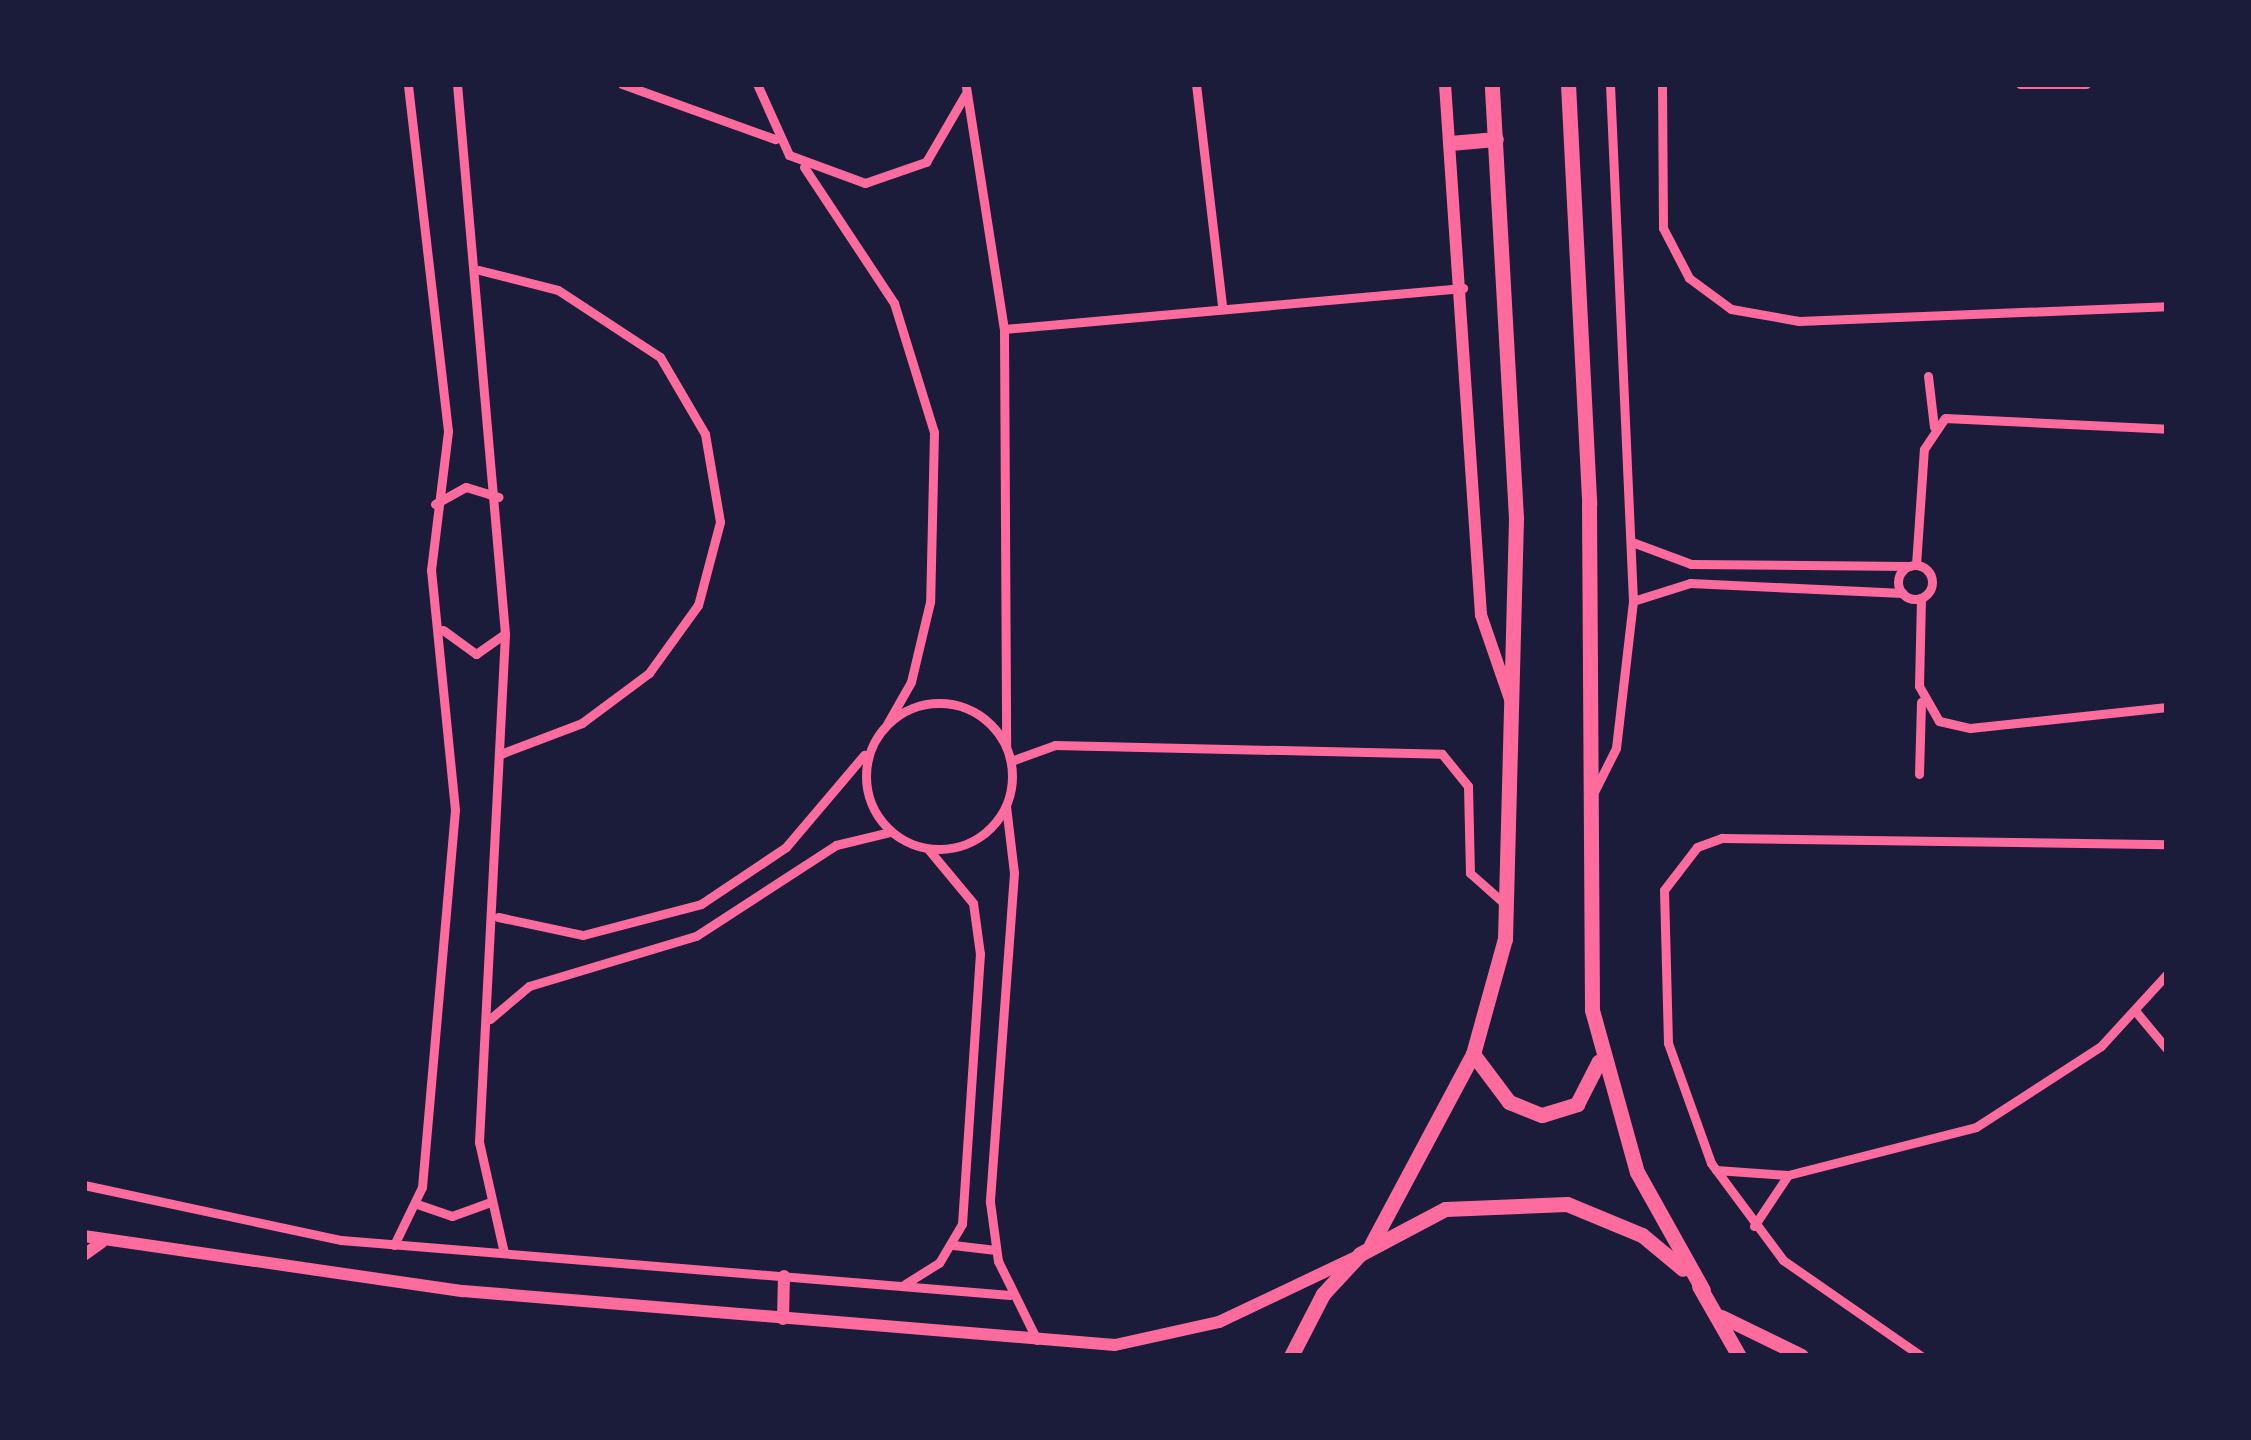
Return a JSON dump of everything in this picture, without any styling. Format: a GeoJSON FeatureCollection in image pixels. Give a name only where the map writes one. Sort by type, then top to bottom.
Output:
{"type":"FeatureCollection","features":[{"type":"Feature","properties":{"kind":"main road"},"geometry":{"type":"LineString","coordinates":[[1291,1356],[1323,1294],[1366,1250],[1473,1054],[1506,905],[1516,518],[1492,84]]}},
{"type":"Feature","properties":{"kind":"main road"},"geometry":{"type":"LineString","coordinates":[[1568,84],[1584,333],[1590,799],[1600,1057],[1637,1172],[1722,1317],[1739,1356]]}},
{"type":"Feature","properties":{"kind":"main road"},"geometry":{"type":"LineString","coordinates":[[1450,142],[1496,139]]}},
{"type":"Feature","properties":{"kind":"main road"},"geometry":{"type":"LineString","coordinates":[[1473,1054],[1508,1102],[1542,1115],[1577,1104],[1600,1057]]}},
{"type":"Feature","properties":{"kind":"main road"},"geometry":{"type":"LineString","coordinates":[[1366,1250],[1444,1209],[1546,1201],[1642,1235],[1703,1290]]}},
{"type":"Feature","properties":{"kind":"main road"},"geometry":{"type":"LineString","coordinates":[[1722,1317],[1802,1356]]}},
{"type":"Feature","properties":{"kind":"street"},"geometry":{"type":"LineString","coordinates":[[394,1245],[417,1204],[455,810],[435,504],[448,431],[407,84]]}},
{"type":"Feature","properties":{"kind":"street"},"geometry":{"type":"LineString","coordinates":[[457,84],[499,497],[505,634],[498,917],[479,1119],[488,1204],[504,1253]]}},
{"type":"Feature","properties":{"kind":"street"},"geometry":{"type":"LineString","coordinates":[[498,917],[583,934],[701,904],[796,838],[871,746],[910,682],[930,602],[934,432],[895,303],[805,166],[776,140],[622,84]]}},
{"type":"Feature","properties":{"kind":"street"},"geometry":{"type":"LineString","coordinates":[[757,84],[776,140]]}},
{"type":"Feature","properties":{"kind":"street"},"geometry":{"type":"LineString","coordinates":[[1196,84],[1222,307]]}},
{"type":"Feature","properties":{"kind":"street"},"geometry":{"type":"LineString","coordinates":[[1445,84],[1480,615],[1514,707]]}},
{"type":"Feature","properties":{"kind":"street"},"geometry":{"type":"LineString","coordinates":[[1590,799],[1616,748],[1633,601],[1610,84]]}},
{"type":"Feature","properties":{"kind":"street"},"geometry":{"type":"LineString","coordinates":[[1662,84],[1663,228],[1689,278],[1731,309],[1799,321],[2167,306]]}},
{"type":"Feature","properties":{"kind":"street"},"geometry":{"type":"LineString","coordinates":[[2020,84],[2086,84]]}},
{"type":"Feature","properties":{"kind":"street"},"geometry":{"type":"LineString","coordinates":[[805,166],[865,183],[907,173],[941,147],[966,86]]}},
{"type":"Feature","properties":{"kind":"street"},"geometry":{"type":"LineString","coordinates":[[966,86],[1004,329],[1006,746],[1011,761],[1006,806],[1014,873],[995,1250],[1010,1295],[1037,1340]]}},
{"type":"Feature","properties":{"kind":"street"},"geometry":{"type":"LineString","coordinates":[[479,270],[558,290],[660,357],[705,434],[720,522],[698,605],[649,673],[582,723],[503,753]]}},
{"type":"Feature","properties":{"kind":"street"},"geometry":{"type":"LineString","coordinates":[[1004,329],[1462,288]]}},
{"type":"Feature","properties":{"kind":"street"},"geometry":{"type":"LineString","coordinates":[[1903,593],[1913,566],[1934,427],[1928,376]]}},
{"type":"Feature","properties":{"kind":"street"},"geometry":{"type":"LineString","coordinates":[[1934,427],[1971,413],[2167,429]]}},
{"type":"Feature","properties":{"kind":"street"},"geometry":{"type":"LineString","coordinates":[[435,504],[466,487],[499,497]]}},
{"type":"Feature","properties":{"kind":"street"},"geometry":{"type":"LineString","coordinates":[[1632,542],[1691,564],[1913,566],[1933,582],[1921,598],[1919,774]]}},
{"type":"Feature","properties":{"kind":"street"},"geometry":{"type":"LineString","coordinates":[[1690,583],[1691,564]]}},
{"type":"Feature","properties":{"kind":"street"},"geometry":{"type":"LineString","coordinates":[[1633,601],[1690,583],[1903,593],[1921,598]]}},
{"type":"Feature","properties":{"kind":"street"},"geometry":{"type":"LineString","coordinates":[[440,625],[476,654],[505,634]]}},
{"type":"Feature","properties":{"kind":"street"},"geometry":{"type":"LineString","coordinates":[[1922,698],[1940,721],[1970,728],[2167,707]]}},
{"type":"Feature","properties":{"kind":"street"},"geometry":{"type":"LineString","coordinates":[[886,724],[952,704],[1006,746]]}},
{"type":"Feature","properties":{"kind":"street"},"geometry":{"type":"LineString","coordinates":[[1011,761],[1055,745],[1442,754],[1468,785],[1470,872],[1506,905]]}},
{"type":"Feature","properties":{"kind":"street"},"geometry":{"type":"LineString","coordinates":[[871,746],[868,799],[891,832],[928,849],[968,892],[980,937],[965,1210],[953,1245],[901,1286]]}},
{"type":"Feature","properties":{"kind":"street"},"geometry":{"type":"LineString","coordinates":[[928,849],[968,844],[1006,806]]}},
{"type":"Feature","properties":{"kind":"street"},"geometry":{"type":"LineString","coordinates":[[490,1019],[530,986],[696,936],[836,845],[891,832]]}},
{"type":"Feature","properties":{"kind":"street"},"geometry":{"type":"LineString","coordinates":[[1922,1356],[1823,1297],[1754,1226],[1716,1170],[1685,1105],[1660,980],[1664,890],[1696,847],[1722,838],[2167,844]]}},
{"type":"Feature","properties":{"kind":"street"},"geometry":{"type":"LineString","coordinates":[[1716,1170],[1788,1175],[1884,1160],[1976,1127],[2060,1079],[2137,1012],[2167,974]]}},
{"type":"Feature","properties":{"kind":"street"},"geometry":{"type":"LineString","coordinates":[[2137,1012],[2167,1048]]}},
{"type":"Feature","properties":{"kind":"street"},"geometry":{"type":"LineString","coordinates":[[1754,1226],[1788,1175]]}},
{"type":"Feature","properties":{"kind":"street"},"geometry":{"type":"LineString","coordinates":[[84,1185],[394,1245],[1010,1295]]}},
{"type":"Feature","properties":{"kind":"street"},"geometry":{"type":"LineString","coordinates":[[417,1204],[452,1216],[488,1204]]}},
{"type":"Feature","properties":{"kind":"street"},"geometry":{"type":"LineString","coordinates":[[84,1236],[463,1292],[1115,1345],[1149,1356]]}},
{"type":"Feature","properties":{"kind":"street"},"geometry":{"type":"LineString","coordinates":[[84,1255],[102,1242]]}},
{"type":"Feature","properties":{"kind":"street"},"geometry":{"type":"LineString","coordinates":[[953,1245],[995,1250]]}},
{"type":"Feature","properties":{"kind":"street"},"geometry":{"type":"LineString","coordinates":[[1115,1345],[1219,1322],[1366,1250]]}},
{"type":"Feature","properties":{"kind":"street"},"geometry":{"type":"LineString","coordinates":[[782,1319],[784,1276]]}}]}
